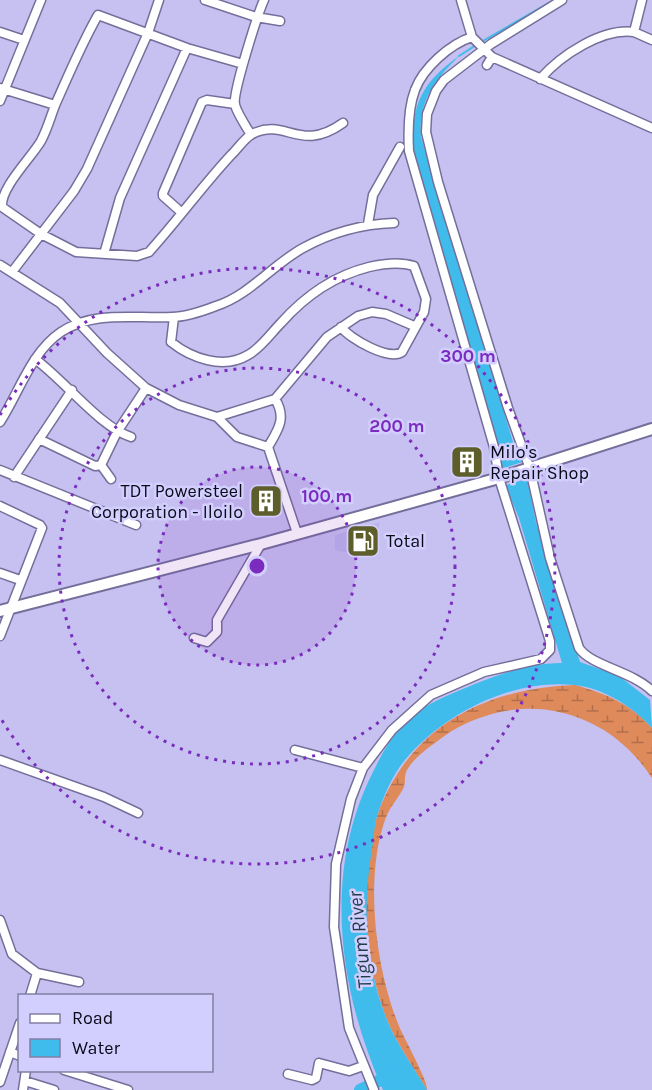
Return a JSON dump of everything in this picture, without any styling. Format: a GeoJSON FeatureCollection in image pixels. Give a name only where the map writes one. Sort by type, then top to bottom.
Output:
{"type":"FeatureCollection","features":[{"type":"Feature","properties":{"kind":"main road"},"geometry":{"type":"LineString","coordinates":[[6,610],[261,544],[499,478],[652,429]]}},
{"type":"Feature","properties":{"kind":"street"},"geometry":{"type":"LineString","coordinates":[[0,100],[2,88],[41,0]]}},
{"type":"Feature","properties":{"kind":"street"},"geometry":{"type":"LineString","coordinates":[[12,272],[87,169],[148,33],[159,0]]}},
{"type":"Feature","properties":{"kind":"street"},"geometry":{"type":"LineString","coordinates":[[205,0],[256,17],[280,21]]}},
{"type":"Feature","properties":{"kind":"street"},"geometry":{"type":"LineString","coordinates":[[251,135],[234,104],[243,64],[253,38],[256,17],[264,0]]}},
{"type":"Feature","properties":{"kind":"street"},"geometry":{"type":"LineString","coordinates":[[461,0],[478,45],[490,61],[540,79],[652,128]]}},
{"type":"Feature","properties":{"kind":"street"},"geometry":{"type":"LineString","coordinates":[[562,0],[478,45],[435,91],[427,114],[426,132],[438,182],[508,408],[530,469],[550,558],[579,648],[589,659],[623,671],[643,682],[652,691]]}},
{"type":"Feature","properties":{"kind":"street"},"geometry":{"type":"LineString","coordinates":[[634,32],[642,0]]}},
{"type":"Feature","properties":{"kind":"street"},"geometry":{"type":"LineString","coordinates":[[243,64],[187,48],[98,15],[40,142],[14,178],[2,202],[2,207],[41,234],[76,252],[137,256],[149,252],[181,212],[251,135],[272,130],[310,138],[326,134],[343,123]]}},
{"type":"Feature","properties":{"kind":"street"},"geometry":{"type":"LineString","coordinates":[[0,32],[24,40]]}},
{"type":"Feature","properties":{"kind":"street"},"geometry":{"type":"LineString","coordinates":[[540,79],[561,57],[613,33],[634,32],[652,40]]}},
{"type":"Feature","properties":{"kind":"street"},"geometry":{"type":"LineString","coordinates":[[374,1090],[354,1045],[345,1008],[334,909],[336,864],[342,834],[363,768],[392,730],[431,695],[484,672],[541,659],[550,650],[547,630],[499,478],[491,438],[409,151],[409,123],[414,91],[439,59],[458,42],[478,45]]}},
{"type":"Feature","properties":{"kind":"street"},"geometry":{"type":"LineString","coordinates":[[104,254],[120,198],[187,48]]}},
{"type":"Feature","properties":{"kind":"street"},"geometry":{"type":"LineString","coordinates":[[2,88],[55,105]]}},
{"type":"Feature","properties":{"kind":"street"},"geometry":{"type":"LineString","coordinates":[[181,212],[163,196],[163,193],[202,102],[207,100],[234,104]]}},
{"type":"Feature","properties":{"kind":"street"},"geometry":{"type":"LineString","coordinates":[[368,224],[373,195],[400,147]]}},
{"type":"Feature","properties":{"kind":"street"},"geometry":{"type":"LineString","coordinates":[[0,422],[36,359],[62,332],[80,324],[116,316],[174,317],[235,299],[302,248],[368,224],[394,223]]}},
{"type":"Feature","properties":{"kind":"street"},"geometry":{"type":"LineString","coordinates":[[174,317],[171,342],[182,351],[205,360],[231,360],[247,356],[288,315],[338,276],[384,264],[414,266],[426,299],[424,312],[414,326],[411,338],[398,355],[368,346],[353,338],[341,327]]}},
{"type":"Feature","properties":{"kind":"street"},"geometry":{"type":"LineString","coordinates":[[0,265],[60,303],[146,388],[178,405],[217,417],[237,437],[268,447]]}},
{"type":"Feature","properties":{"kind":"street"},"geometry":{"type":"LineString","coordinates":[[217,417],[275,399],[310,355],[341,327],[358,316],[372,312],[393,316],[414,326]]}},
{"type":"Feature","properties":{"kind":"street"},"geometry":{"type":"LineString","coordinates":[[36,359],[117,432],[131,436]]}},
{"type":"Feature","properties":{"kind":"street"},"geometry":{"type":"LineString","coordinates":[[101,465],[117,432],[146,388]]}},
{"type":"Feature","properties":{"kind":"street"},"geometry":{"type":"LineString","coordinates":[[14,477],[72,390]]}},
{"type":"Feature","properties":{"kind":"street"},"geometry":{"type":"LineString","coordinates":[[275,399],[282,414],[280,426],[268,447],[297,533]]}},
{"type":"Feature","properties":{"kind":"street"},"geometry":{"type":"LineString","coordinates":[[39,439],[95,466],[101,465]]}},
{"type":"Feature","properties":{"kind":"street"},"geometry":{"type":"LineString","coordinates":[[101,465],[111,479]]}},
{"type":"Feature","properties":{"kind":"street"},"geometry":{"type":"LineString","coordinates":[[0,470],[136,525]]}},
{"type":"Feature","properties":{"kind":"street"},"geometry":{"type":"LineString","coordinates":[[0,506],[42,528],[6,610],[0,636]]}},
{"type":"Feature","properties":{"kind":"street"},"geometry":{"type":"LineString","coordinates":[[194,638],[203,642],[213,638],[217,632],[217,620],[261,544]]}},
{"type":"Feature","properties":{"kind":"street"},"geometry":{"type":"LineString","coordinates":[[0,573],[20,580]]}},
{"type":"Feature","properties":{"kind":"street"},"geometry":{"type":"LineString","coordinates":[[295,750],[363,768]]}},
{"type":"Feature","properties":{"kind":"street"},"geometry":{"type":"LineString","coordinates":[[0,760],[104,798],[138,813]]}},
{"type":"Feature","properties":{"kind":"street"},"geometry":{"type":"LineString","coordinates":[[0,920],[12,954],[37,973],[79,982]]}},
{"type":"Feature","properties":{"kind":"street"},"geometry":{"type":"LineString","coordinates":[[31,994],[37,973]]}},
{"type":"Feature","properties":{"kind":"street"},"geometry":{"type":"LineString","coordinates":[[0,1082],[18,1029]]}},
{"type":"Feature","properties":{"kind":"street"},"geometry":{"type":"LineString","coordinates":[[10,1052],[18,1055]]}},
{"type":"Feature","properties":{"kind":"street"},"geometry":{"type":"LineString","coordinates":[[288,1074],[312,1080],[316,1078],[319,1063],[349,1071],[365,1069]]}},
{"type":"Feature","properties":{"kind":"street"},"geometry":{"type":"LineString","coordinates":[[67,1072],[128,1090]]}},
{"type":"Feature","properties":{"kind":"street"},"geometry":{"type":"LineString","coordinates":[[24,1085],[54,1090]]}},
{"type":"Feature","properties":{"kind":"shaded area"},"geometry":{"type":"Polygon","coordinates":[[[380,522],[371,558],[335,550],[335,535],[380,522]]]}},
{"type":"Feature","properties":{"kind":"green space"},"geometry":{"type":"Polygon","coordinates":[[[575,685],[597,692],[626,706],[652,728],[652,778],[622,743],[597,726],[554,711],[522,709],[507,711],[475,719],[461,726],[419,756],[406,772],[404,787],[385,820],[375,869],[374,896],[379,952],[384,978],[399,1026],[427,1090],[391,1028],[372,970],[367,932],[366,895],[378,813],[392,783],[410,757],[431,735],[455,718],[482,704],[511,694],[575,685]]]}},
{"type":"Feature","properties":{"kind":"water"},"geometry":{"type":"Polygon","coordinates":[[[459,56],[436,83],[425,102],[421,137],[513,442],[522,462],[501,469],[412,151],[414,120],[421,96],[436,76],[459,56]]]}},
{"type":"Feature","properties":{"kind":"water","name":"Tigum River"},"geometry":{"type":"Polygon","coordinates":[[[527,479],[536,522],[580,662],[619,676],[650,700],[652,728],[627,706],[596,690],[574,685],[551,684],[527,687],[481,703],[459,714],[421,743],[405,760],[386,792],[376,822],[367,894],[368,939],[375,984],[390,1027],[427,1090],[383,1090],[356,1013],[347,973],[342,932],[342,892],[346,852],[356,812],[372,774],[391,740],[409,718],[438,700],[496,676],[517,669],[562,663],[519,518],[505,485],[527,479]]]}},
{"type":"Feature","properties":{"kind":"waterway"},"geometry":{"type":"LineString","coordinates":[[481,42],[554,0]]}},
{"type":"Feature","properties":{"kind":"waterway"},"geometry":{"type":"LineString","coordinates":[[459,56],[476,45]]}},
{"type":"Feature","properties":{"kind":"waterway"},"geometry":{"type":"LineString","coordinates":[[360,1090],[391,1075]]}},
{"type":"Feature","properties":{"kind":"place","name":"Milo's Repair Shop"},"geometry":{"type":"Point","coordinates":[467,462]}},
{"type":"Feature","properties":{"kind":"place","name":"TDT Powersteel Corporation - Iloilo"},"geometry":{"type":"Point","coordinates":[266,501]}},
{"type":"Feature","properties":{"kind":"place","name":"Total"},"geometry":{"type":"Point","coordinates":[363,541]}}]}
